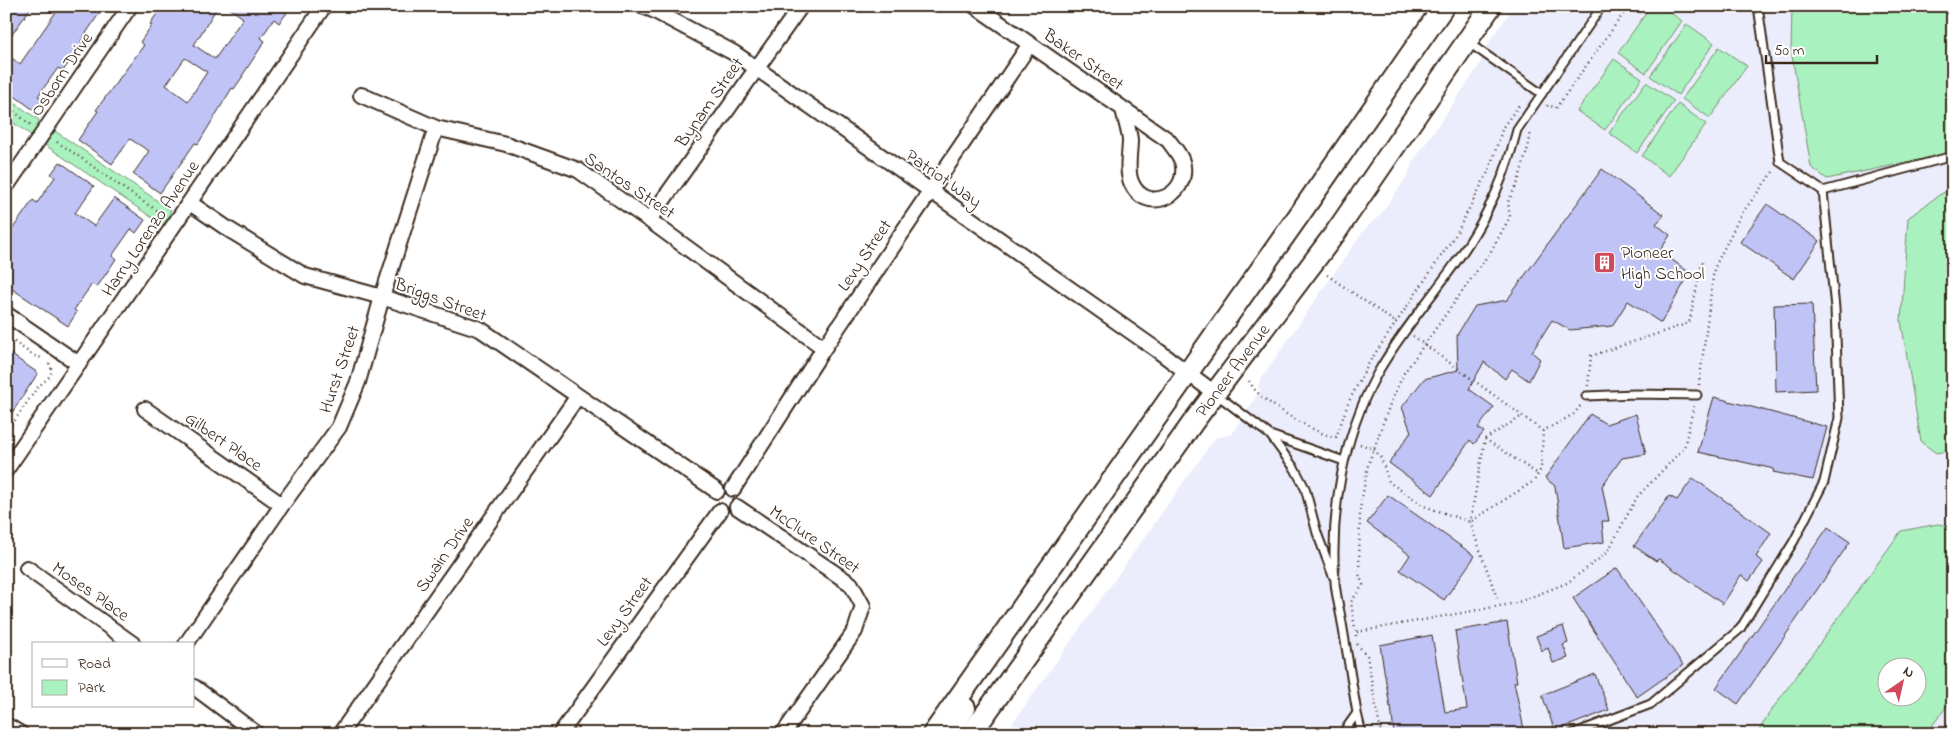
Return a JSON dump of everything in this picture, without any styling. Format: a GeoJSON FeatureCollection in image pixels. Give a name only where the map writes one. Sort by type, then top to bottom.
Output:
{"type":"FeatureCollection","features":[{"type":"Feature","properties":{"kind":"street","name":"Osborn Drive"},"geometry":{"type":"LineString","coordinates":[[6,186],[130,6]]}},
{"type":"Feature","properties":{"kind":"street","name":"Harry Lorenzo Avenue"},"geometry":{"type":"LineString","coordinates":[[6,470],[324,6]]}},
{"type":"Feature","properties":{"kind":"street","name":"Patriot Way"},"geometry":{"type":"LineString","coordinates":[[642,6],[734,53],[1216,394]]}},
{"type":"Feature","properties":{"kind":"street","name":"Bynam Street"},"geometry":{"type":"LineString","coordinates":[[649,220],[801,6]]}},
{"type":"Feature","properties":{"kind":"street","name":"Baker Street"},"geometry":{"type":"LineString","coordinates":[[975,6],[1168,140],[1184,164],[1183,180],[1175,192],[1164,199],[1150,199],[1138,193],[1131,181],[1128,161],[1130,138],[1123,109]]}},
{"type":"Feature","properties":{"kind":"street","name":"Pioneer Avenue"},"geometry":{"type":"LineString","coordinates":[[933,734],[1444,6]]}},
{"type":"Feature","properties":{"kind":"street","name":"Pioneer Avenue"},"geometry":{"type":"LineString","coordinates":[[971,734],[1194,421],[1336,232],[1491,6]]}},
{"type":"Feature","properties":{"kind":"street","name":"Levy Street"},"geometry":{"type":"LineString","coordinates":[[733,489],[824,348],[1030,44]]}},
{"type":"Feature","properties":{"kind":"street","name":"Santos Street"},"geometry":{"type":"LineString","coordinates":[[361,95],[436,128],[506,144],[578,170],[824,348]]}},
{"type":"Feature","properties":{"kind":"street","name":"Hurst Street"},"geometry":{"type":"LineString","coordinates":[[187,642],[282,505],[339,427],[358,382],[382,297],[436,128]]}},
{"type":"Feature","properties":{"kind":"street","name":"Briggs Street"},"geometry":{"type":"LineString","coordinates":[[190,203],[228,229],[305,276],[382,297],[480,330],[717,491]]}},
{"type":"Feature","properties":{"kind":"street"},"geometry":{"type":"LineString","coordinates":[[6,314],[79,364]]}},
{"type":"Feature","properties":{"kind":"street","name":"Swain Drive"},"geometry":{"type":"LineString","coordinates":[[340,734],[578,396]]}},
{"type":"Feature","properties":{"kind":"street","name":"Gilbert Place"},"geometry":{"type":"LineString","coordinates":[[145,409],[282,505]]}},
{"type":"Feature","properties":{"kind":"street"},"geometry":{"type":"LineString","coordinates":[[725,487],[733,489],[739,499],[737,507],[731,512],[720,511],[714,504],[717,491],[725,487]]}},
{"type":"Feature","properties":{"kind":"street","name":"McClure Street"},"geometry":{"type":"LineString","coordinates":[[737,507],[851,584],[863,606],[855,631],[783,734]]}},
{"type":"Feature","properties":{"kind":"street","name":"Levy Street"},"geometry":{"type":"LineString","coordinates":[[560,734],[720,511]]}},
{"type":"Feature","properties":{"kind":"street","name":"Moses Place"},"geometry":{"type":"LineString","coordinates":[[27,568],[130,642]]}},
{"type":"Feature","properties":{"kind":"street"},"geometry":{"type":"LineString","coordinates":[[954,734],[951,729],[999,660],[998,642]]}},
{"type":"Feature","properties":{"kind":"street"},"geometry":{"type":"LineString","coordinates":[[195,688],[257,734]]}},
{"type":"Feature","properties":{"kind":"street"},"geometry":{"type":"LineString","coordinates":[[6,725],[21,734]]}},
{"type":"Feature","properties":{"kind":"lane"},"geometry":{"type":"LineString","coordinates":[[1362,734],[1335,583],[1334,533],[1336,503],[1350,440],[1378,374],[1487,212],[1511,152],[1517,130],[1602,6]]}},
{"type":"Feature","properties":{"kind":"lane"},"geometry":{"type":"LineString","coordinates":[[1758,6],[1780,162],[1823,191],[1953,156]]}},
{"type":"Feature","properties":{"kind":"lane"},"geometry":{"type":"LineString","coordinates":[[1466,41],[1542,94]]}},
{"type":"Feature","properties":{"kind":"lane"},"geometry":{"type":"LineString","coordinates":[[1572,734],[1651,704],[1740,629],[1794,541],[1824,482],[1839,418],[1835,308],[1823,191]]}},
{"type":"Feature","properties":{"kind":"lane"},"geometry":{"type":"LineString","coordinates":[[1216,394],[1270,435],[1295,468],[1305,488],[1317,533],[1335,583]]}},
{"type":"Feature","properties":{"kind":"lane"},"geometry":{"type":"LineString","coordinates":[[1586,396],[1635,394],[1696,395]]}},
{"type":"Feature","properties":{"kind":"lane"},"geometry":{"type":"LineString","coordinates":[[1270,435],[1344,461]]}},
{"type":"Feature","properties":{"kind":"lane"},"geometry":{"type":"LineString","coordinates":[[1342,734],[1357,712]]}},
{"type":"Feature","properties":{"kind":"path"},"geometry":{"type":"LineString","coordinates":[[1381,734],[1367,656],[1357,646],[1351,602],[1363,585],[1359,574],[1360,509],[1368,465],[1390,404],[1404,373],[1491,251],[1510,217],[1508,202],[1518,182],[1529,144],[1531,128],[1548,104],[1556,108],[1629,6]]}},
{"type":"Feature","properties":{"kind":"path"},"geometry":{"type":"LineString","coordinates":[[6,105],[36,128]]}},
{"type":"Feature","properties":{"kind":"path"},"geometry":{"type":"LineString","coordinates":[[1336,437],[1349,401],[1370,360],[1456,234],[1488,170],[1503,127],[1519,105],[1538,118]]}},
{"type":"Feature","properties":{"kind":"path"},"geometry":{"type":"LineString","coordinates":[[57,142],[90,163],[132,196],[158,211]]}},
{"type":"Feature","properties":{"kind":"path"},"geometry":{"type":"LineString","coordinates":[[1344,634],[1516,603],[1567,583],[1607,553],[1637,497],[1684,448],[1696,395],[1714,269],[1740,216],[1780,162]]}},
{"type":"Feature","properties":{"kind":"path"},"geometry":{"type":"LineString","coordinates":[[1543,431],[1574,414],[1586,396],[1591,356],[1690,323],[1703,258]]}},
{"type":"Feature","properties":{"kind":"path"},"geometry":{"type":"LineString","coordinates":[[1326,275],[1395,322],[1543,431]]}},
{"type":"Feature","properties":{"kind":"path"},"geometry":{"type":"LineString","coordinates":[[6,336],[34,356],[48,360],[52,370],[50,376],[37,388],[6,433]]}},
{"type":"Feature","properties":{"kind":"path"},"geometry":{"type":"LineString","coordinates":[[1249,381],[1256,392],[1312,430],[1330,437],[1350,440],[1374,449],[1381,458],[1389,482],[1424,506],[1470,522]]}},
{"type":"Feature","properties":{"kind":"path"},"geometry":{"type":"LineString","coordinates":[[1496,598],[1470,522],[1485,439],[1522,416]]}},
{"type":"Feature","properties":{"kind":"path"},"geometry":{"type":"LineString","coordinates":[[1470,522],[1534,481],[1541,469],[1543,431]]}},
{"type":"Feature","properties":{"kind":"path"},"geometry":{"type":"LineString","coordinates":[[1485,439],[1538,474]]}},
{"type":"Feature","properties":{"kind":"shaded area","name":"Pioneer High School"},"geometry":{"type":"Polygon","coordinates":[[[1515,6],[1953,6],[1953,734],[1005,734],[1215,438],[1232,434],[1260,391],[1258,386],[1260,380],[1364,230],[1380,215],[1406,178],[1414,160],[1477,69],[1492,37],[1515,6]]]}},
{"type":"Feature","properties":{"kind":"green space"},"geometry":{"type":"Polygon","coordinates":[[[1651,6],[1662,6],[1682,21],[1646,73],[1618,53],[1651,6]]]}},
{"type":"Feature","properties":{"kind":"green space"},"geometry":{"type":"Polygon","coordinates":[[[1792,6],[1953,6],[1953,153],[1827,179],[1811,167],[1791,50],[1792,6]]]}},
{"type":"Feature","properties":{"kind":"green space"},"geometry":{"type":"Polygon","coordinates":[[[1687,24],[1714,43],[1678,95],[1650,76],[1687,24]]]}},
{"type":"Feature","properties":{"kind":"green space"},"geometry":{"type":"Polygon","coordinates":[[[1719,47],[1747,66],[1710,118],[1682,99],[1719,47]]]}},
{"type":"Feature","properties":{"kind":"green space"},"geometry":{"type":"Polygon","coordinates":[[[1614,59],[1642,78],[1605,130],[1577,111],[1614,59]]]}},
{"type":"Feature","properties":{"kind":"green space"},"geometry":{"type":"Polygon","coordinates":[[[1646,82],[1674,101],[1637,153],[1609,133],[1646,82]]]}},
{"type":"Feature","properties":{"kind":"green space"},"geometry":{"type":"Polygon","coordinates":[[[6,97],[39,120],[38,127],[31,135],[6,118],[6,97]]]}},
{"type":"Feature","properties":{"kind":"green space"},"geometry":{"type":"Polygon","coordinates":[[[1678,104],[1706,124],[1669,176],[1642,156],[1678,104]]]}},
{"type":"Feature","properties":{"kind":"green space"},"geometry":{"type":"Polygon","coordinates":[[[55,131],[171,210],[163,225],[45,145],[55,131]]]}},
{"type":"Feature","properties":{"kind":"green space"},"geometry":{"type":"Polygon","coordinates":[[[1953,188],[1953,450],[1936,453],[1921,442],[1901,321],[1908,218],[1939,195],[1953,188]]]}},
{"type":"Feature","properties":{"kind":"green space"},"geometry":{"type":"Polygon","coordinates":[[[1938,524],[1953,527],[1953,698],[1926,734],[1757,734],[1768,715],[1901,531],[1938,524]]]}},
{"type":"Feature","properties":{"kind":"building"},"geometry":{"type":"Polygon","coordinates":[[[6,6],[32,6],[6,43],[6,6]]]}},
{"type":"Feature","properties":{"kind":"building"},"geometry":{"type":"Polygon","coordinates":[[[60,6],[104,6],[63,71],[58,68],[38,96],[43,99],[34,110],[6,90],[6,54],[20,64],[60,6]]]}},
{"type":"Feature","properties":{"kind":"building"},"geometry":{"type":"Polygon","coordinates":[[[162,6],[218,6],[194,45],[215,59],[243,18],[227,6],[283,6],[282,9],[287,13],[279,23],[274,19],[261,38],[265,41],[243,76],[234,89],[232,88],[198,144],[195,143],[160,193],[133,174],[149,151],[130,139],[112,164],[78,140],[98,111],[96,110],[144,45],[140,42],[152,25],[150,24],[162,6]],[[185,58],[166,85],[188,101],[207,72],[185,58]]]}},
{"type":"Feature","properties":{"kind":"building"},"geometry":{"type":"Polygon","coordinates":[[[60,162],[94,186],[75,213],[94,226],[114,198],[145,220],[136,233],[131,229],[112,256],[116,259],[97,287],[92,284],[74,310],[77,312],[68,326],[6,285],[6,238],[33,200],[37,203],[55,177],[51,174],[60,162]]]}},
{"type":"Feature","properties":{"kind":"building"},"geometry":{"type":"Polygon","coordinates":[[[1602,169],[1664,215],[1656,224],[1670,235],[1660,251],[1690,273],[1661,323],[1628,301],[1612,326],[1570,330],[1552,320],[1532,352],[1540,359],[1529,381],[1512,369],[1505,379],[1484,362],[1469,389],[1494,407],[1478,428],[1484,432],[1474,444],[1470,440],[1433,495],[1389,463],[1411,432],[1402,407],[1424,379],[1458,370],[1457,335],[1475,306],[1507,300],[1602,169]]]}},
{"type":"Feature","properties":{"kind":"building","name":"Pioneer High School"},"geometry":{"type":"Polygon","coordinates":[[[1767,204],[1820,241],[1794,279],[1740,242],[1767,204]]]}},
{"type":"Feature","properties":{"kind":"building"},"geometry":{"type":"Polygon","coordinates":[[[1812,304],[1816,390],[1776,392],[1774,305],[1812,304]]]}},
{"type":"Feature","properties":{"kind":"building"},"geometry":{"type":"Polygon","coordinates":[[[6,351],[38,373],[6,422],[6,351]]]}},
{"type":"Feature","properties":{"kind":"building"},"geometry":{"type":"Polygon","coordinates":[[[1714,397],[1827,427],[1813,480],[1773,472],[1774,469],[1698,452],[1714,397]]]}},
{"type":"Feature","properties":{"kind":"building"},"geometry":{"type":"Polygon","coordinates":[[[1590,414],[1606,424],[1636,414],[1646,454],[1622,458],[1602,486],[1609,521],[1602,521],[1604,542],[1564,548],[1555,486],[1545,478],[1590,414]]]}},
{"type":"Feature","properties":{"kind":"building"},"geometry":{"type":"Polygon","coordinates":[[[1693,478],[1771,533],[1756,557],[1763,562],[1749,581],[1741,575],[1723,604],[1659,559],[1656,561],[1634,546],[1669,496],[1677,500],[1693,478]]]}},
{"type":"Feature","properties":{"kind":"building"},"geometry":{"type":"Polygon","coordinates":[[[1388,495],[1475,556],[1444,600],[1400,570],[1410,555],[1367,523],[1388,495]]]}},
{"type":"Feature","properties":{"kind":"building"},"geometry":{"type":"Polygon","coordinates":[[[1828,527],[1850,542],[1738,704],[1716,688],[1828,527]]]}},
{"type":"Feature","properties":{"kind":"building"},"geometry":{"type":"Polygon","coordinates":[[[1617,568],[1683,665],[1637,697],[1573,598],[1617,568]]]}},
{"type":"Feature","properties":{"kind":"building"},"geometry":{"type":"Polygon","coordinates":[[[1507,622],[1517,682],[1514,682],[1525,734],[1394,734],[1380,645],[1432,635],[1445,712],[1467,709],[1455,631],[1507,622]]]}},
{"type":"Feature","properties":{"kind":"building"},"geometry":{"type":"Polygon","coordinates":[[[1563,626],[1568,643],[1563,645],[1568,658],[1553,663],[1548,648],[1542,651],[1536,636],[1563,626]]]}},
{"type":"Feature","properties":{"kind":"building"},"geometry":{"type":"Polygon","coordinates":[[[1595,674],[1609,710],[1555,731],[1542,695],[1595,674]]]}},
{"type":"Feature","properties":{"kind":"place","name":"Pioneer High School"},"geometry":{"type":"Point","coordinates":[1605,262]}}]}
